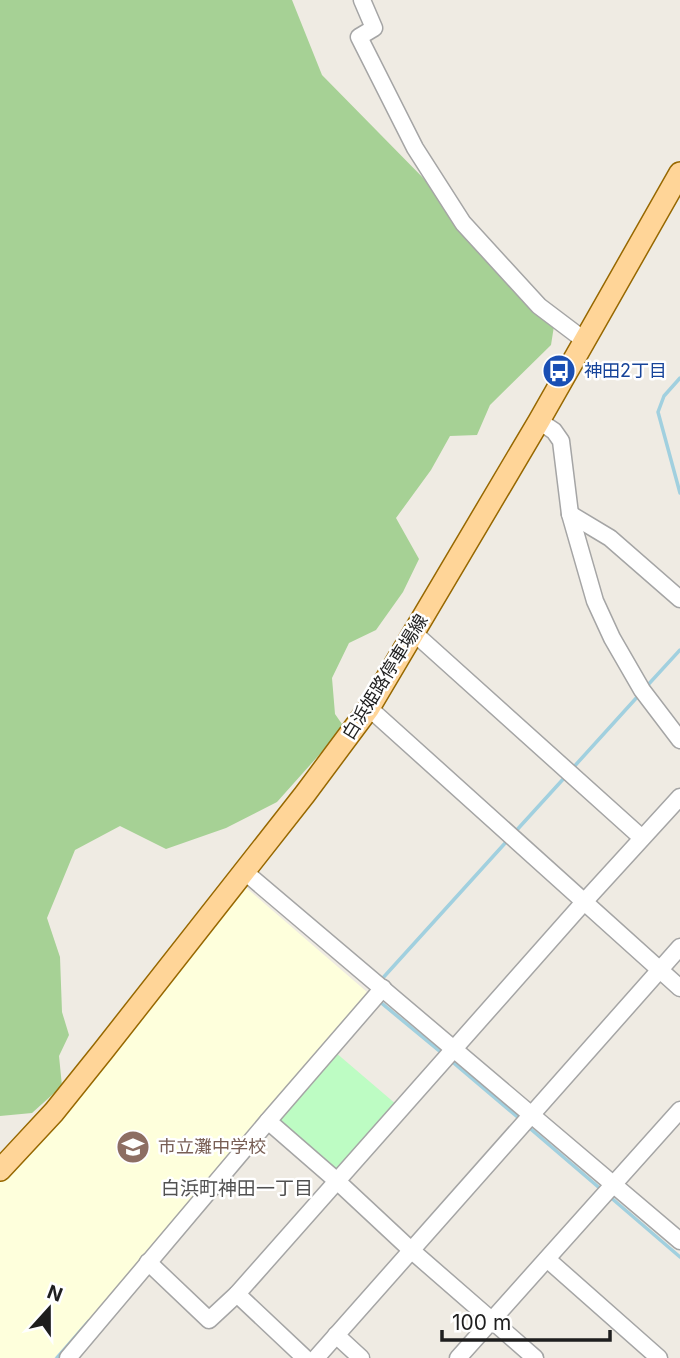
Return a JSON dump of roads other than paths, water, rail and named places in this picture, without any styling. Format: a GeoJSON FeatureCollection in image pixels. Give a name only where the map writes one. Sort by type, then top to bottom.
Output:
{"type":"FeatureCollection","features":[{"type":"Feature","properties":{"kind":"main road","name":"白浜姫路停車場線"},"geometry":{"type":"LineString","coordinates":[[0,1170],[54,1112],[245,872],[369,708],[539,421],[680,173]]}},
{"type":"Feature","properties":{"kind":"street"},"geometry":{"type":"LineString","coordinates":[[362,0],[374,28],[359,37],[415,148],[463,223],[539,306],[584,340]]}},
{"type":"Feature","properties":{"kind":"street"},"geometry":{"type":"LineString","coordinates":[[539,421],[554,431],[561,441],[570,514],[595,601],[612,638],[642,690],[680,740]]}},
{"type":"Feature","properties":{"kind":"street"},"geometry":{"type":"LineString","coordinates":[[570,514],[610,538],[680,599]]}},
{"type":"Feature","properties":{"kind":"street"},"geometry":{"type":"LineString","coordinates":[[413,632],[642,838]]}},
{"type":"Feature","properties":{"kind":"street"},"geometry":{"type":"LineString","coordinates":[[369,708],[680,988]]}},
{"type":"Feature","properties":{"kind":"street"},"geometry":{"type":"LineString","coordinates":[[148,1262],[209,1320],[237,1294],[680,797]]}},
{"type":"Feature","properties":{"kind":"street"},"geometry":{"type":"LineString","coordinates":[[245,872],[379,985],[449,1055],[531,1115],[680,1241]]}},
{"type":"Feature","properties":{"kind":"street"},"geometry":{"type":"LineString","coordinates":[[316,1358],[680,947]]}},
{"type":"Feature","properties":{"kind":"street"},"geometry":{"type":"LineString","coordinates":[[73,1356],[148,1262],[372,1001],[379,985]]}},
{"type":"Feature","properties":{"kind":"street"},"geometry":{"type":"LineString","coordinates":[[458,1358],[680,1110]]}},
{"type":"Feature","properties":{"kind":"street"},"geometry":{"type":"LineString","coordinates":[[268,1121],[536,1358]]}},
{"type":"Feature","properties":{"kind":"street"},"geometry":{"type":"LineString","coordinates":[[547,1259],[659,1358]]}},
{"type":"Feature","properties":{"kind":"street"},"geometry":{"type":"LineString","coordinates":[[237,1294],[305,1358]]}},
{"type":"Feature","properties":{"kind":"street"},"geometry":{"type":"LineString","coordinates":[[336,1335],[360,1358]]}},
{"type":"Feature","properties":{"kind":"waterway"},"geometry":{"type":"LineString","coordinates":[[680,378],[664,396],[658,412],[680,493]]}},
{"type":"Feature","properties":{"kind":"waterway"},"geometry":{"type":"LineString","coordinates":[[646,687],[680,650]]}},
{"type":"Feature","properties":{"kind":"waterway"},"geometry":{"type":"LineString","coordinates":[[571,770],[639,695]]}},
{"type":"Feature","properties":{"kind":"waterway"},"geometry":{"type":"LineString","coordinates":[[515,832],[566,776]]}},
{"type":"Feature","properties":{"kind":"waterway"},"geometry":{"type":"LineString","coordinates":[[381,980],[507,841]]}},
{"type":"Feature","properties":{"kind":"waterway"},"geometry":{"type":"LineString","coordinates":[[379,1001],[443,1054]]}},
{"type":"Feature","properties":{"kind":"waterway"},"geometry":{"type":"LineString","coordinates":[[449,1059],[521,1120]]}},
{"type":"Feature","properties":{"kind":"waterway"},"geometry":{"type":"LineString","coordinates":[[526,1125],[603,1191]]}},
{"type":"Feature","properties":{"kind":"waterway"},"geometry":{"type":"LineString","coordinates":[[609,1196],[680,1257]]}},
{"type":"Feature","properties":{"kind":"waterway"},"geometry":{"type":"LineString","coordinates":[[57,1358],[89,1321]]}},
{"type":"Feature","properties":{"kind":"place","name":"神田2丁目"},"geometry":{"type":"Point","coordinates":[559,371]}},
{"type":"Feature","properties":{"kind":"place","name":"市立灘中学校"},"geometry":{"type":"Point","coordinates":[133,1147]}},
{"type":"Feature","properties":{"kind":"district","name":"白浜町神田一丁目"},"geometry":{"type":"Point","coordinates":[237,1188]}}]}
